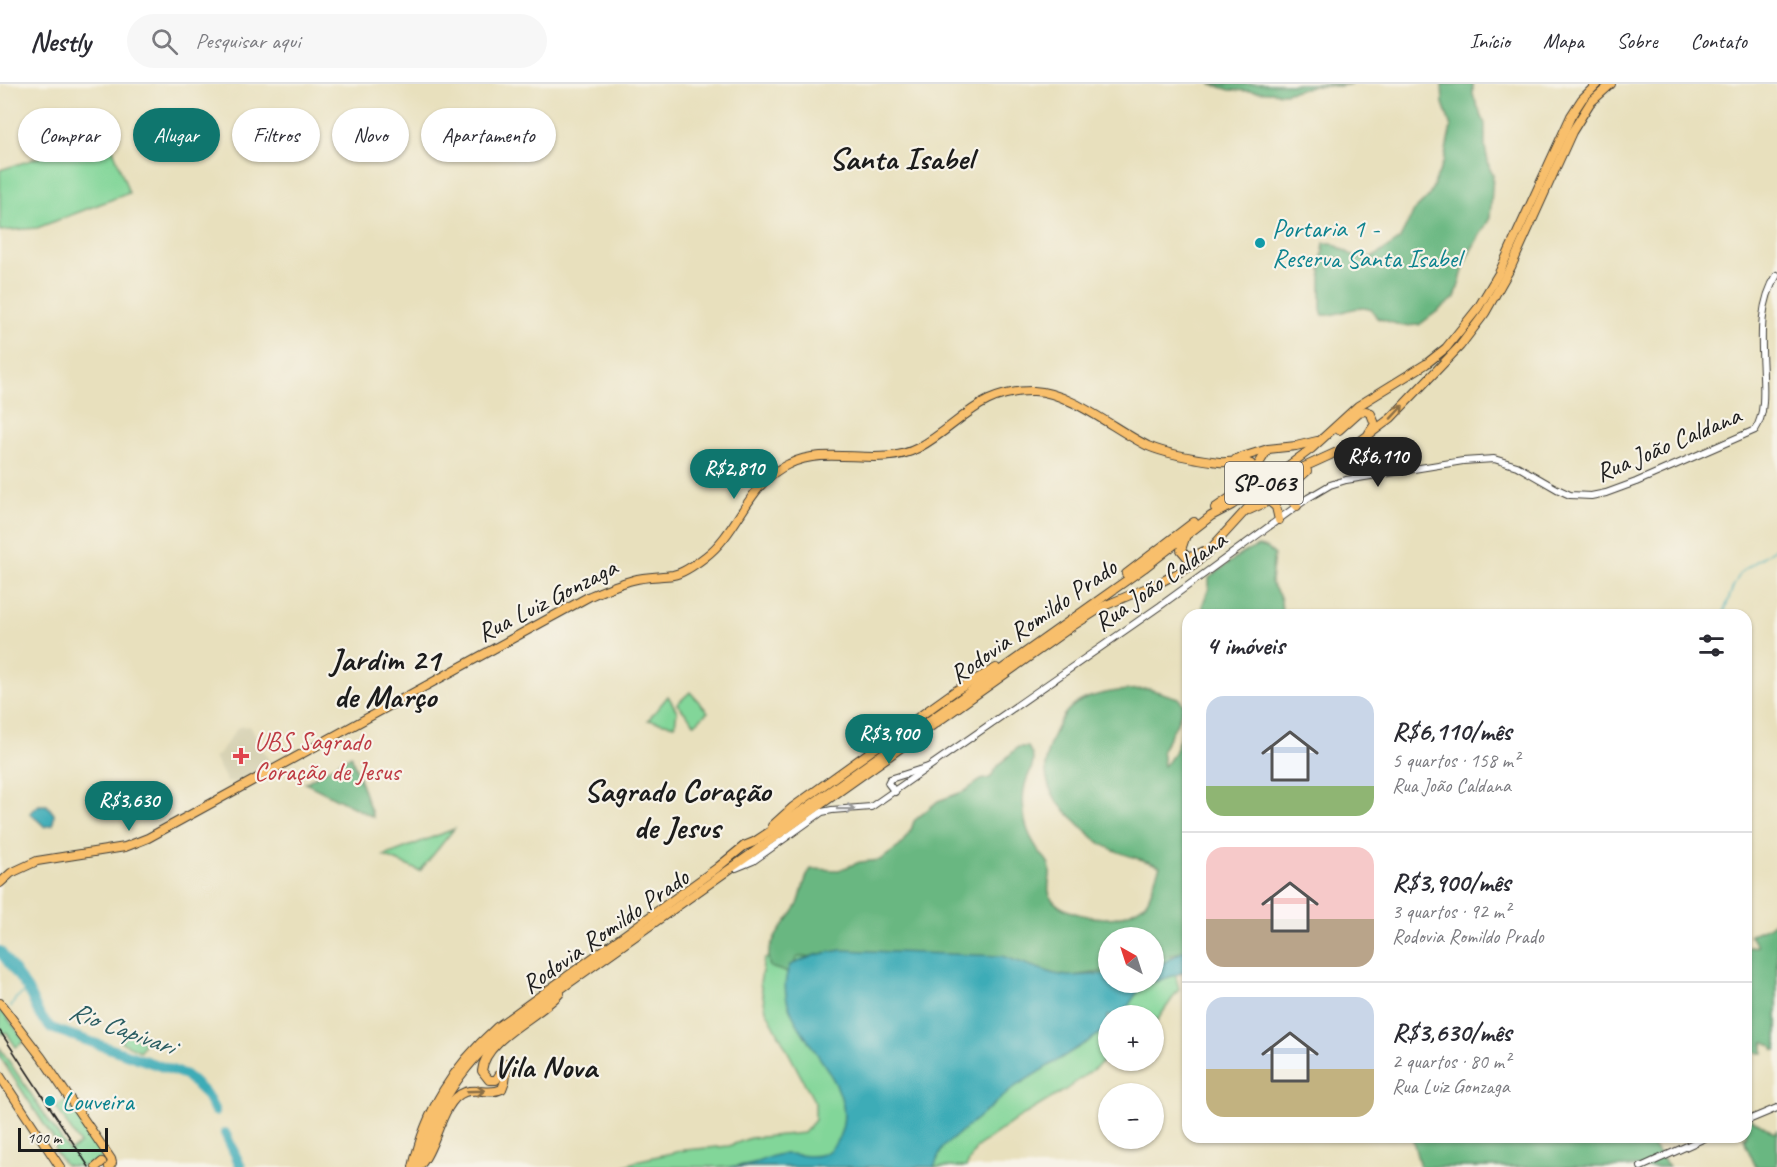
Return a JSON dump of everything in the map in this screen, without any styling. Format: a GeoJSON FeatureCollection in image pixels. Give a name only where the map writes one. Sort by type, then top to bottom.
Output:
{"type":"FeatureCollection","features":[{"type":"Feature","properties":{"kind":"main road","name":"Rodovia Romildo Prado"},"geometry":{"type":"LineString","coordinates":[[413,1167],[421,1140],[441,1094],[458,1067],[478,1045],[512,1016],[744,846],[754,842],[809,806],[1135,574],[1212,513],[1232,505],[1288,466],[1311,449],[1317,441],[1358,406],[1434,358],[1454,339],[1491,287],[1508,255],[1571,116],[1582,99],[1597,84]]}},
{"type":"Feature","properties":{"kind":"main road","name":"Rodovia Romildo Prado"},"geometry":{"type":"LineString","coordinates":[[419,1167],[438,1114],[462,1072],[500,1033],[1092,613],[1118,598],[1161,582],[1193,565],[1257,498],[1289,476],[1376,431],[1392,418],[1472,332],[1496,296],[1572,132],[1590,103],[1611,84]]}},
{"type":"Feature","properties":{"kind":"main road","name":"Rua Luiz Gonzaga"},"geometry":{"type":"LineString","coordinates":[[0,883],[11,873],[37,861],[137,844],[590,596],[622,583],[647,577],[675,575],[715,549],[763,483],[788,464],[801,459],[820,456],[890,457],[917,448],[985,401],[1000,395],[1033,391],[1062,398],[1150,446],[1185,456],[1249,463],[1255,471]]}},
{"type":"Feature","properties":{"kind":"main road"},"geometry":{"type":"LineString","coordinates":[[1297,506],[1288,495],[1289,487],[1309,470],[1352,445],[1374,427],[1374,419],[1366,411],[1359,412],[1339,430],[1317,441]]}},
{"type":"Feature","properties":{"kind":"main road","name":"Rua Luiz Gonzaga"},"geometry":{"type":"LineString","coordinates":[[1230,462],[1279,446],[1296,446],[1317,441]]}},
{"type":"Feature","properties":{"kind":"main road"},"geometry":{"type":"LineString","coordinates":[[1268,449],[1244,488],[1185,538],[1181,550],[1187,556],[1194,556],[1206,549],[1239,516],[1269,501],[1276,507],[1280,520]]}},
{"type":"Feature","properties":{"kind":"main road"},"geometry":{"type":"LineString","coordinates":[[419,1167],[429,1155],[455,1098],[465,1092],[495,1092],[504,1086],[507,1063],[496,1080],[489,1080],[482,1071],[489,1053],[517,1028],[552,1003],[567,984]]}},
{"type":"Feature","properties":{"kind":"main road"},"geometry":{"type":"LineString","coordinates":[[0,1003],[42,1058],[102,1147],[103,1164]]}},
{"type":"Feature","properties":{"kind":"main road"},"geometry":{"type":"LineString","coordinates":[[0,1076],[60,1167]]}},
{"type":"Feature","properties":{"kind":"street","name":"Rua João Caldana"},"geometry":{"type":"LineString","coordinates":[[722,874],[753,861],[822,813],[871,807],[895,792],[994,720],[1160,606],[1319,490],[1346,480],[1462,461],[1494,459],[1517,466],[1570,495],[1591,496],[1615,490],[1747,435],[1760,426],[1768,410],[1764,321],[1767,293],[1777,274]]}},
{"type":"Feature","properties":{"kind":"street"},"geometry":{"type":"LineString","coordinates":[[895,792],[888,783],[890,779],[934,764]]}},
{"type":"Feature","properties":{"kind":"street"},"geometry":{"type":"LineString","coordinates":[[1752,1118],[1777,1108]]}},
{"type":"Feature","properties":{"kind":"street"},"geometry":{"type":"LineString","coordinates":[[1641,1167],[1694,1143]]}},
{"type":"Feature","properties":{"kind":"shaded area","name":"UBS Sagrado Coração de Jesus"},"geometry":{"type":"Polygon","coordinates":[[[250,726],[271,764],[240,783],[227,782],[214,757],[219,754],[238,727],[250,726]]]}},
{"type":"Feature","properties":{"kind":"green space"},"geometry":{"type":"Polygon","coordinates":[[[1210,84],[1351,84],[1312,86],[1285,93],[1230,90],[1210,84]]]}},
{"type":"Feature","properties":{"kind":"green space"},"geometry":{"type":"Polygon","coordinates":[[[1442,84],[1473,84],[1473,95],[1485,124],[1485,147],[1493,175],[1490,218],[1467,257],[1455,298],[1419,325],[1403,326],[1377,318],[1372,310],[1365,308],[1323,315],[1321,310],[1321,263],[1324,243],[1332,243],[1357,258],[1375,256],[1399,240],[1414,211],[1429,196],[1444,160],[1451,127],[1443,103],[1442,84]]]}},
{"type":"Feature","properties":{"kind":"green space"},"geometry":{"type":"Polygon","coordinates":[[[25,162],[118,162],[129,193],[37,228],[0,231],[0,170],[25,162]]]}},
{"type":"Feature","properties":{"kind":"green space"},"geometry":{"type":"Polygon","coordinates":[[[1258,546],[1267,548],[1274,554],[1271,582],[1281,599],[1282,609],[1204,609],[1202,606],[1209,588],[1209,578],[1241,554],[1258,546]]]}},
{"type":"Feature","properties":{"kind":"green space"},"geometry":{"type":"Polygon","coordinates":[[[1149,689],[1178,698],[1182,703],[1182,710],[1176,725],[1162,750],[1164,766],[1172,756],[1182,734],[1182,952],[1164,957],[1164,927],[1098,927],[1098,972],[1075,975],[1063,980],[842,957],[799,957],[796,959],[793,970],[785,972],[770,967],[769,950],[798,904],[811,869],[839,870],[860,862],[880,860],[900,846],[914,821],[938,801],[965,791],[981,780],[990,778],[998,766],[1018,747],[1028,747],[1033,758],[1024,791],[1025,818],[1032,839],[1048,864],[1049,892],[1053,900],[1069,911],[1103,918],[1121,916],[1145,903],[1149,898],[1160,866],[1114,851],[1100,843],[1058,803],[1048,783],[1046,761],[1048,749],[1060,722],[1077,703],[1103,694],[1149,689]]]}},
{"type":"Feature","properties":{"kind":"green space"},"geometry":{"type":"Polygon","coordinates":[[[690,692],[708,712],[695,724],[677,704],[690,692]]]}},
{"type":"Feature","properties":{"kind":"green space"},"geometry":{"type":"Polygon","coordinates":[[[668,696],[677,711],[675,725],[648,720],[668,696]]]}},
{"type":"Feature","properties":{"kind":"green space"},"geometry":{"type":"Polygon","coordinates":[[[351,755],[373,817],[305,783],[351,755]]]}},
{"type":"Feature","properties":{"kind":"green space"},"geometry":{"type":"Polygon","coordinates":[[[454,829],[420,871],[384,856],[454,829]]]}},
{"type":"Feature","properties":{"kind":"green space"},"geometry":{"type":"Polygon","coordinates":[[[1777,920],[1777,1050],[1765,1042],[1763,1053],[1752,1052],[1752,947],[1758,946],[1752,939],[1752,934],[1768,927],[1777,920]]]}},
{"type":"Feature","properties":{"kind":"green space"},"geometry":{"type":"Polygon","coordinates":[[[791,939],[1098,941],[1098,993],[1164,993],[1164,946],[1169,948],[1179,989],[1164,1011],[1164,1005],[1098,1005],[1098,1066],[1064,1091],[1017,1119],[977,1147],[966,1167],[622,1167],[640,1160],[685,1150],[729,1146],[750,1138],[804,1133],[815,1120],[815,1103],[766,1010],[760,983],[764,960],[791,939]]]}},
{"type":"Feature","properties":{"kind":"green space"},"geometry":{"type":"Polygon","coordinates":[[[0,1008],[25,1041],[16,1047],[6,1032],[3,1034],[0,1030],[0,1008]]]}},
{"type":"Feature","properties":{"kind":"green space"},"geometry":{"type":"Polygon","coordinates":[[[126,1032],[145,1041],[140,1051],[121,1042],[126,1032]]]}},
{"type":"Feature","properties":{"kind":"green space"},"geometry":{"type":"Polygon","coordinates":[[[0,1048],[69,1151],[80,1144],[56,1107],[68,1099],[101,1150],[101,1159],[84,1166],[65,1165],[55,1151],[55,1141],[0,1057],[0,1048]]]}},
{"type":"Feature","properties":{"kind":"green space"},"geometry":{"type":"Polygon","coordinates":[[[1752,1120],[1774,1133],[1777,1130],[1777,1167],[1756,1167],[1746,1143],[1752,1143],[1752,1120]]]}},
{"type":"Feature","properties":{"kind":"green space"},"geometry":{"type":"Polygon","coordinates":[[[1414,1143],[1652,1143],[1669,1167],[1420,1167],[1414,1143]]]}},
{"type":"Feature","properties":{"kind":"water"},"geometry":{"type":"Polygon","coordinates":[[[39,805],[47,805],[54,814],[53,825],[45,827],[30,813],[39,805]]]}},
{"type":"Feature","properties":{"kind":"water"},"geometry":{"type":"Polygon","coordinates":[[[841,950],[1002,956],[1055,974],[1068,976],[1098,974],[1098,993],[1137,993],[1129,1005],[1098,1005],[1098,1035],[1016,1086],[943,1147],[934,1167],[729,1167],[754,1163],[780,1154],[820,1155],[831,1148],[839,1137],[844,1114],[839,1092],[790,1009],[785,987],[790,965],[815,955],[841,950]]]}},
{"type":"Feature","properties":{"kind":"water"},"geometry":{"type":"Polygon","coordinates":[[[1182,952],[1182,973],[1164,979],[1164,962],[1182,952]]]}},
{"type":"Feature","properties":{"kind":"waterway"},"geometry":{"type":"LineString","coordinates":[[1725,609],[1741,572],[1777,547]]}},
{"type":"Feature","properties":{"kind":"waterway","name":"Rio Capivari"},"geometry":{"type":"LineString","coordinates":[[0,951],[28,990],[40,1016],[51,1028],[186,1075],[206,1094],[215,1111]]}},
{"type":"Feature","properties":{"kind":"waterway"},"geometry":{"type":"LineString","coordinates":[[11,1007],[16,998],[28,990]]}},
{"type":"Feature","properties":{"kind":"waterway","name":"Rio Capivari"},"geometry":{"type":"LineString","coordinates":[[225,1133],[241,1167]]}},
{"type":"Feature","properties":{"kind":"railway"},"geometry":{"type":"LineString","coordinates":[[0,1031],[89,1167]]}},
{"type":"Feature","properties":{"kind":"place","name":"Portaria 1 - Reserva Santa Isabel"},"geometry":{"type":"Point","coordinates":[1260,243]}},
{"type":"Feature","properties":{"kind":"place","name":"UBS Sagrado Coração de Jesus"},"geometry":{"type":"Point","coordinates":[241,756]}},
{"type":"Feature","properties":{"kind":"place","name":"Louveira"},"geometry":{"type":"Point","coordinates":[50,1101]}},
{"type":"Feature","properties":{"kind":"district","name":"Santa Isabel"},"geometry":{"type":"Point","coordinates":[901,158]}},
{"type":"Feature","properties":{"kind":"district","name":"Jardim 21 de Março"},"geometry":{"type":"Point","coordinates":[385,678]}},
{"type":"Feature","properties":{"kind":"district","name":"Sagrado Coração de Jesus"},"geometry":{"type":"Point","coordinates":[677,808]}},
{"type":"Feature","properties":{"kind":"district","name":"Vila Nova"},"geometry":{"type":"Point","coordinates":[545,1066]}}]}
